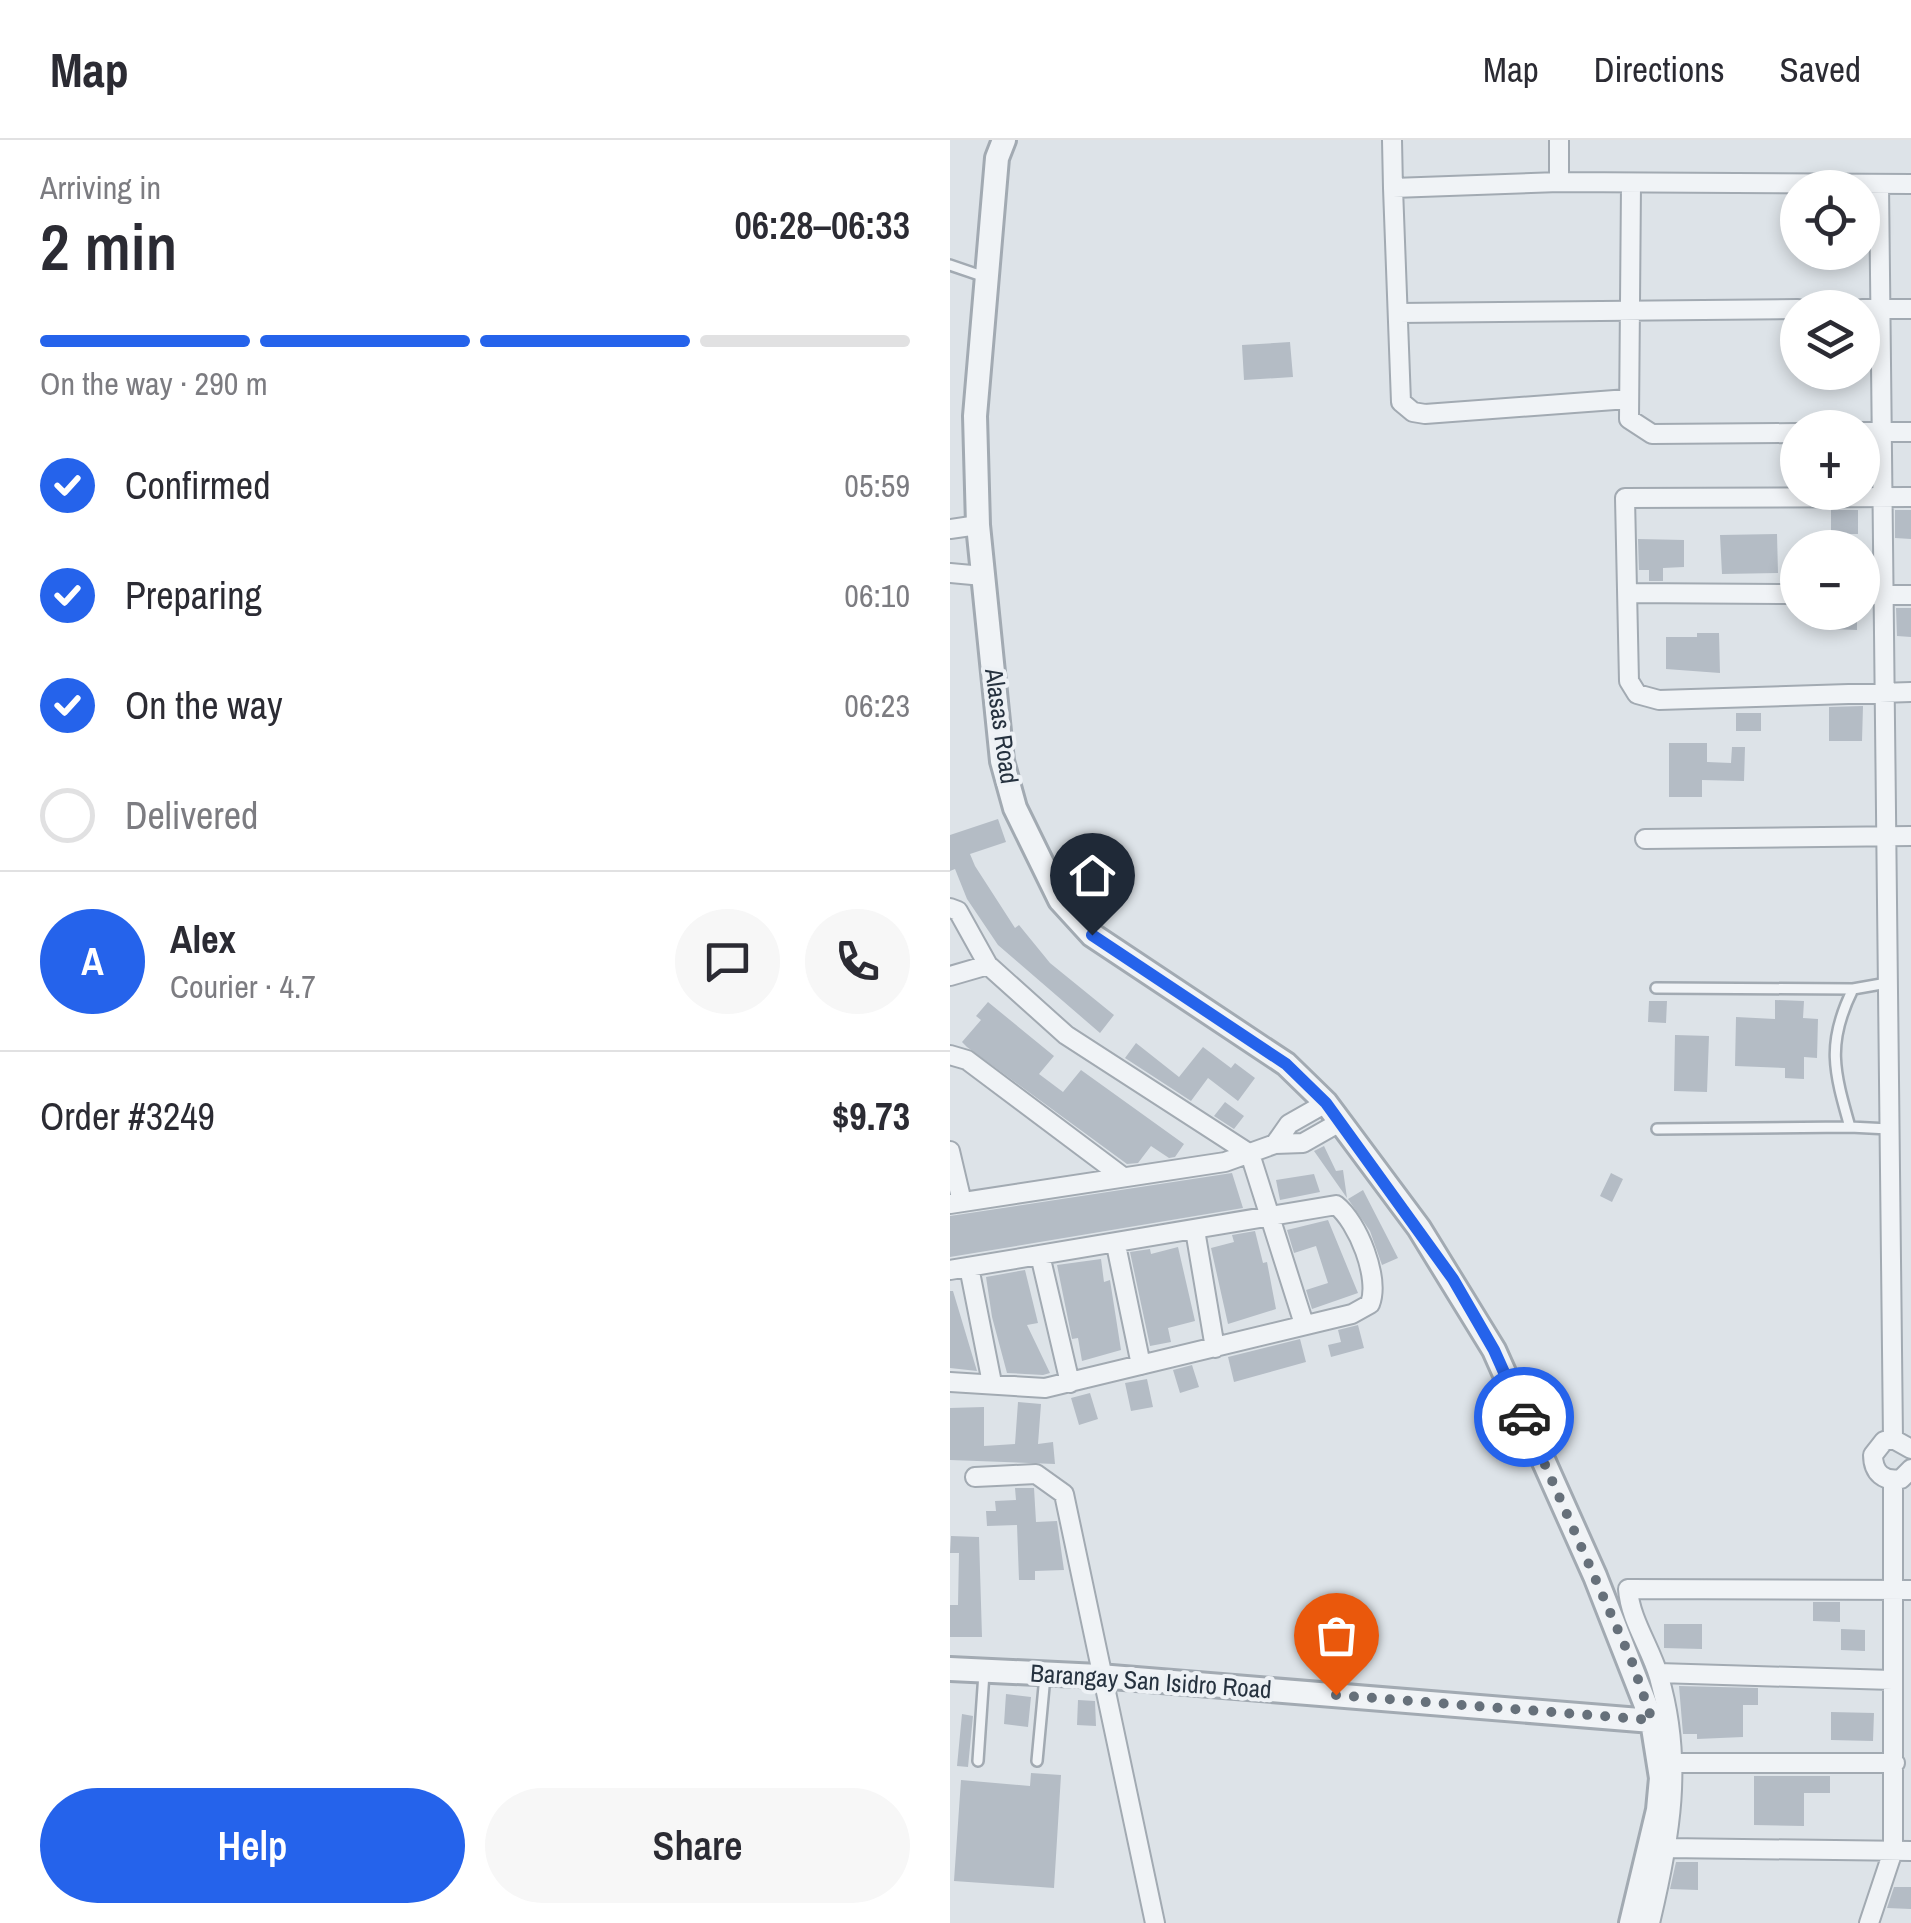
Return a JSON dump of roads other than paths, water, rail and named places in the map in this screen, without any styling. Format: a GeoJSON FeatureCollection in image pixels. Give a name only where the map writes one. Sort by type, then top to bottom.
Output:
{"type":"FeatureCollection","features":[{"type":"Feature","properties":{"kind":"street","name":"Alasas Road"},"geometry":{"type":"LineString","coordinates":[[1004,140],[997,158],[974,416],[978,525],[1002,761],[1038,862],[1060,900],[1092,935],[1286,1064],[1326,1103],[1453,1279],[1494,1350],[1603,1593],[1652,1720],[1660,1778],[1658,1810],[1631,1923]]}},
{"type":"Feature","properties":{"kind":"street"},"geometry":{"type":"LineString","coordinates":[[1392,140],[1401,402],[1413,412],[1628,399]]}},
{"type":"Feature","properties":{"kind":"street"},"geometry":{"type":"LineString","coordinates":[[1559,140],[1559,182]]}},
{"type":"Feature","properties":{"kind":"street"},"geometry":{"type":"LineString","coordinates":[[1393,188],[1559,182],[1780,184]]}},
{"type":"Feature","properties":{"kind":"street"},"geometry":{"type":"LineString","coordinates":[[1880,184],[1911,184]]}},
{"type":"Feature","properties":{"kind":"street"},"geometry":{"type":"LineString","coordinates":[[1631,185],[1628,399],[1634,426],[1652,434],[1780,433]]}},
{"type":"Feature","properties":{"kind":"street"},"geometry":{"type":"LineString","coordinates":[[1880,308],[1911,309]]}},
{"type":"Feature","properties":{"kind":"street"},"geometry":{"type":"LineString","coordinates":[[1398,313],[1780,309]]}},
{"type":"Feature","properties":{"kind":"street"},"geometry":{"type":"LineString","coordinates":[[1880,390],[1884,432],[1893,1439]]}},
{"type":"Feature","properties":{"kind":"street"},"geometry":{"type":"LineString","coordinates":[[1880,432],[1911,432]]}},
{"type":"Feature","properties":{"kind":"street"},"geometry":{"type":"LineString","coordinates":[[1911,497],[1625,498],[1630,680],[1645,699],[1911,692]]}},
{"type":"Feature","properties":{"kind":"street"},"geometry":{"type":"LineString","coordinates":[[950,529],[978,525]]}},
{"type":"Feature","properties":{"kind":"street"},"geometry":{"type":"LineString","coordinates":[[950,573],[983,576]]}},
{"type":"Feature","properties":{"kind":"street"},"geometry":{"type":"LineString","coordinates":[[1628,593],[1780,594]]}},
{"type":"Feature","properties":{"kind":"street"},"geometry":{"type":"LineString","coordinates":[[1880,595],[1911,595]]}},
{"type":"Feature","properties":{"kind":"street"},"geometry":{"type":"LineString","coordinates":[[1645,839],[1911,836]]}},
{"type":"Feature","properties":{"kind":"street"},"geometry":{"type":"LineString","coordinates":[[950,892],[954,910],[988,965],[1066,1034],[1250,1154],[1304,1324]]}},
{"type":"Feature","properties":{"kind":"street"},"geometry":{"type":"LineString","coordinates":[[950,976],[988,965]]}},
{"type":"Feature","properties":{"kind":"street"},"geometry":{"type":"LineString","coordinates":[[950,1054],[967,1060],[1123,1176]]}},
{"type":"Feature","properties":{"kind":"street"},"geometry":{"type":"LineString","coordinates":[[1275,1144],[1289,1124],[1326,1103]]}},
{"type":"Feature","properties":{"kind":"street"},"geometry":{"type":"LineString","coordinates":[[950,1151],[956,1203],[1225,1162],[1275,1144],[1303,1143],[1340,1122]]}},
{"type":"Feature","properties":{"kind":"street"},"geometry":{"type":"LineString","coordinates":[[950,1270],[1336,1205],[1352,1227],[1373,1278],[1370,1304],[1352,1314],[1215,1348],[1044,1388],[950,1382]]}},
{"type":"Feature","properties":{"kind":"street"},"geometry":{"type":"LineString","coordinates":[[1195,1230],[1215,1348]]}},
{"type":"Feature","properties":{"kind":"street"},"geometry":{"type":"LineString","coordinates":[[1116,1244],[1140,1365]]}},
{"type":"Feature","properties":{"kind":"street"},"geometry":{"type":"LineString","coordinates":[[1040,1255],[1070,1383]]}},
{"type":"Feature","properties":{"kind":"street"},"geometry":{"type":"LineString","coordinates":[[970,1267],[992,1383]]}},
{"type":"Feature","properties":{"kind":"street"},"geometry":{"type":"LineString","coordinates":[[1894,1480],[1877,1472],[1873,1455],[1884,1441],[1893,1439],[1911,1449]]}},
{"type":"Feature","properties":{"kind":"street"},"geometry":{"type":"LineString","coordinates":[[1894,1480],[1911,1469]]}},
{"type":"Feature","properties":{"kind":"street"},"geometry":{"type":"LineString","coordinates":[[975,1477],[1036,1474],[1064,1494],[1099,1676],[1155,1923]]}},
{"type":"Feature","properties":{"kind":"street"},"geometry":{"type":"LineString","coordinates":[[1869,1923],[1902,1851],[1892,1680],[1902,1590],[1894,1480]]}},
{"type":"Feature","properties":{"kind":"street"},"geometry":{"type":"LineString","coordinates":[[1650,1923],[1668,1848],[1674,1806],[1674,1763],[1658,1673],[1628,1589],[1633,1586],[1902,1590]]}},
{"type":"Feature","properties":{"kind":"street","name":"Barangay San Isidro Road"},"geometry":{"type":"LineString","coordinates":[[950,1669],[1099,1676],[1652,1720]]}},
{"type":"Feature","properties":{"kind":"street"},"geometry":{"type":"LineString","coordinates":[[1658,1673],[1892,1680]]}},
{"type":"Feature","properties":{"kind":"street"},"geometry":{"type":"LineString","coordinates":[[1674,1763],[1894,1763]]}},
{"type":"Feature","properties":{"kind":"street"},"geometry":{"type":"LineString","coordinates":[[1668,1848],[1902,1851]]}},
{"type":"Feature","properties":{"kind":"lane"},"geometry":{"type":"LineString","coordinates":[[950,264],[986,278]]}},
{"type":"Feature","properties":{"kind":"lane"},"geometry":{"type":"LineString","coordinates":[[1656,988],[1853,989],[1888,982]]}},
{"type":"Feature","properties":{"kind":"lane"},"geometry":{"type":"LineString","coordinates":[[1850,1127],[1834,1063],[1834,1035],[1853,989]]}},
{"type":"Feature","properties":{"kind":"lane"},"geometry":{"type":"LineString","coordinates":[[1657,1129],[1888,1130]]}},
{"type":"Feature","properties":{"kind":"lane"},"geometry":{"type":"LineString","coordinates":[[978,1760],[984,1670]]}},
{"type":"Feature","properties":{"kind":"lane"},"geometry":{"type":"LineString","coordinates":[[1037,1761],[1045,1673]]}}]}
